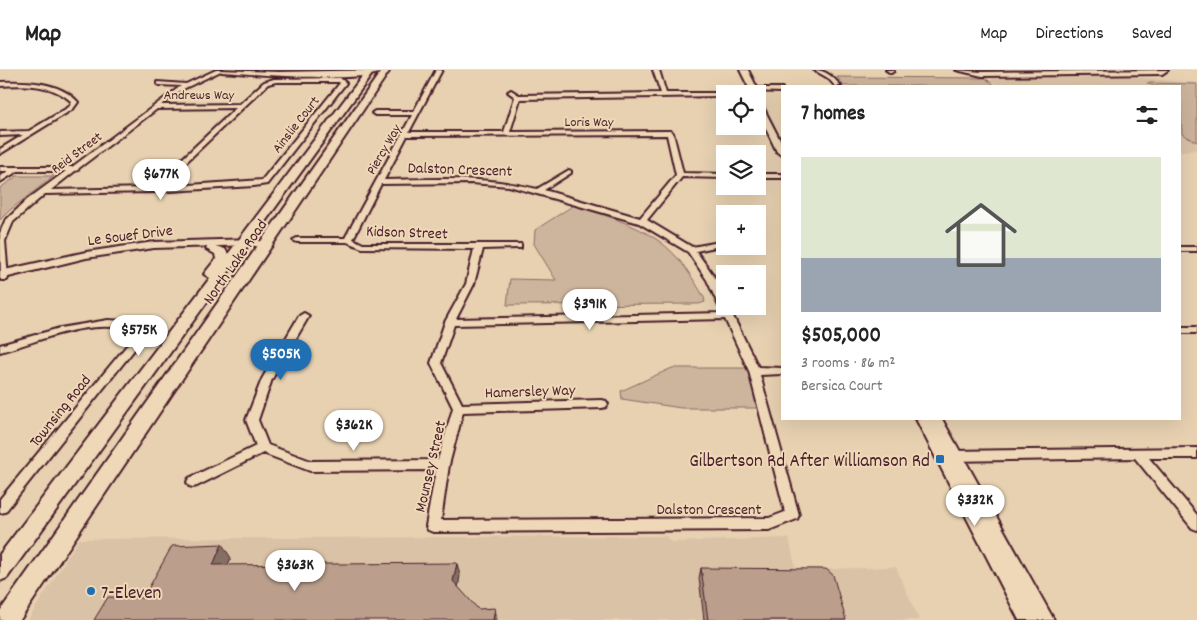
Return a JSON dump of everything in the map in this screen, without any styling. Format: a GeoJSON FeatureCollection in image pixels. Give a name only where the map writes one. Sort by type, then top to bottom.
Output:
{"type":"FeatureCollection","features":[{"type":"Feature","properties":{"kind":"main road","name":"North Lake Road"},"geometry":{"type":"LineString","coordinates":[[0,571],[195,310],[251,245],[304,190],[372,74]]}},
{"type":"Feature","properties":{"kind":"main road","name":"North Lake Road"},"geometry":{"type":"LineString","coordinates":[[7,620],[253,265],[251,245],[372,74]]}},
{"type":"Feature","properties":{"kind":"main road"},"geometry":{"type":"LineString","coordinates":[[195,310],[203,285],[222,259],[221,252],[212,249]]}},
{"type":"Feature","properties":{"kind":"street"},"geometry":{"type":"LineString","coordinates":[[223,70],[269,74],[372,74]]}},
{"type":"Feature","properties":{"kind":"street","name":"Reid Street"},"geometry":{"type":"LineString","coordinates":[[2,276],[1,241],[9,221],[43,192],[186,85],[223,70]]}},
{"type":"Feature","properties":{"kind":"street"},"geometry":{"type":"LineString","coordinates":[[238,70],[372,74]]}},
{"type":"Feature","properties":{"kind":"street","name":"Piercy Way"},"geometry":{"type":"LineString","coordinates":[[348,240],[439,70]]}},
{"type":"Feature","properties":{"kind":"street"},"geometry":{"type":"LineString","coordinates":[[656,70],[664,94]]}},
{"type":"Feature","properties":{"kind":"street"},"geometry":{"type":"LineString","coordinates":[[739,70],[749,85]]}},
{"type":"Feature","properties":{"kind":"street"},"geometry":{"type":"LineString","coordinates":[[744,70],[751,85]]}},
{"type":"Feature","properties":{"kind":"street"},"geometry":{"type":"LineString","coordinates":[[817,70],[830,77],[837,85]]}},
{"type":"Feature","properties":{"kind":"street"},"geometry":{"type":"LineString","coordinates":[[959,70],[982,74],[1096,71],[1162,72],[1165,70]]}},
{"type":"Feature","properties":{"kind":"street","name":"Ainslie Court"},"geometry":{"type":"LineString","coordinates":[[340,80],[343,83],[264,182],[153,190],[266,83],[271,81],[340,80]]}},
{"type":"Feature","properties":{"kind":"street"},"geometry":{"type":"LineString","coordinates":[[0,84],[27,83],[44,86],[71,98],[75,102],[71,108],[0,152]]}},
{"type":"Feature","properties":{"kind":"street"},"geometry":{"type":"LineString","coordinates":[[159,83],[186,85]]}},
{"type":"Feature","properties":{"kind":"street"},"geometry":{"type":"LineString","coordinates":[[766,92],[781,90]]}},
{"type":"Feature","properties":{"kind":"street"},"geometry":{"type":"LineString","coordinates":[[511,92],[518,97],[716,94]]}},
{"type":"Feature","properties":{"kind":"street"},"geometry":{"type":"LineString","coordinates":[[506,134],[518,97]]}},
{"type":"Feature","properties":{"kind":"street","name":"Andrews Way"},"geometry":{"type":"LineString","coordinates":[[156,107],[242,106]]}},
{"type":"Feature","properties":{"kind":"street"},"geometry":{"type":"LineString","coordinates":[[375,114],[417,113]]}},
{"type":"Feature","properties":{"kind":"street"},"geometry":{"type":"LineString","coordinates":[[766,114],[781,140]]}},
{"type":"Feature","properties":{"kind":"street"},"geometry":{"type":"LineString","coordinates":[[766,121],[781,150]]}},
{"type":"Feature","properties":{"kind":"street"},"geometry":{"type":"LineString","coordinates":[[0,134],[30,133]]}},
{"type":"Feature","properties":{"kind":"street","name":"Loris Way"},"geometry":{"type":"LineString","coordinates":[[406,134],[670,133],[680,175]]}},
{"type":"Feature","properties":{"kind":"street"},"geometry":{"type":"LineString","coordinates":[[0,169],[76,169]]}},
{"type":"Feature","properties":{"kind":"street"},"geometry":{"type":"LineString","coordinates":[[0,180],[16,170]]}},
{"type":"Feature","properties":{"kind":"street"},"geometry":{"type":"LineString","coordinates":[[538,191],[569,172]]}},
{"type":"Feature","properties":{"kind":"street"},"geometry":{"type":"LineString","coordinates":[[642,221],[680,175],[716,176]]}},
{"type":"Feature","properties":{"kind":"street"},"geometry":{"type":"LineString","coordinates":[[766,176],[781,176]]}},
{"type":"Feature","properties":{"kind":"street","name":"Dalston Crescent"},"geometry":{"type":"LineString","coordinates":[[378,182],[471,181],[509,184],[642,221],[691,250],[711,280],[754,371],[792,515],[769,524],[433,526]]}},
{"type":"Feature","properties":{"kind":"street"},"geometry":{"type":"LineString","coordinates":[[43,192],[153,190]]}},
{"type":"Feature","properties":{"kind":"street","name":"Kidson Street"},"geometry":{"type":"LineString","coordinates":[[296,240],[348,240],[362,246],[518,246]]}},
{"type":"Feature","properties":{"kind":"street","name":"Le Souef Drive"},"geometry":{"type":"LineString","coordinates":[[2,276],[86,255],[154,245],[251,245]]}},
{"type":"Feature","properties":{"kind":"street","name":"Le Souef Drive"},"geometry":{"type":"LineString","coordinates":[[2,276],[94,257],[150,249],[212,249],[251,245]]}},
{"type":"Feature","properties":{"kind":"street"},"geometry":{"type":"LineString","coordinates":[[691,250],[716,245]]}},
{"type":"Feature","properties":{"kind":"street","name":"Mounsey Street"},"geometry":{"type":"LineString","coordinates":[[433,526],[443,465],[459,408],[436,363],[450,322],[470,284],[479,247]]}},
{"type":"Feature","properties":{"kind":"street"},"geometry":{"type":"LineString","coordinates":[[1181,249],[1197,249]]}},
{"type":"Feature","properties":{"kind":"street"},"geometry":{"type":"LineString","coordinates":[[263,448],[252,420],[267,379],[304,316]]}},
{"type":"Feature","properties":{"kind":"street"},"geometry":{"type":"LineString","coordinates":[[450,322],[729,316]]}},
{"type":"Feature","properties":{"kind":"street","name":"Townsing Road"},"geometry":{"type":"LineString","coordinates":[[0,349],[51,333],[93,326],[121,324],[144,331],[0,508]]}},
{"type":"Feature","properties":{"kind":"street"},"geometry":{"type":"LineString","coordinates":[[1181,330],[1197,330]]}},
{"type":"Feature","properties":{"kind":"street"},"geometry":{"type":"LineString","coordinates":[[754,371],[781,371]]}},
{"type":"Feature","properties":{"kind":"street","name":"Hamersley Way"},"geometry":{"type":"LineString","coordinates":[[459,408],[602,404]]}},
{"type":"Feature","properties":{"kind":"street"},"geometry":{"type":"LineString","coordinates":[[925,420],[949,456],[1044,620]]}},
{"type":"Feature","properties":{"kind":"street"},"geometry":{"type":"LineString","coordinates":[[934,420],[949,456],[1030,620]]}},
{"type":"Feature","properties":{"kind":"street"},"geometry":{"type":"LineString","coordinates":[[193,482],[263,448],[310,466],[443,465]]}},
{"type":"Feature","properties":{"kind":"street"},"geometry":{"type":"LineString","coordinates":[[949,456],[1197,453]]}},
{"type":"Feature","properties":{"kind":"street"},"geometry":{"type":"LineString","coordinates":[[1138,454],[1197,524]]}},
{"type":"Feature","properties":{"kind":"shaded area"},"geometry":{"type":"Polygon","coordinates":[[[1119,76],[1197,83],[1197,150],[1181,151],[1181,85],[997,85],[991,81],[992,78],[1119,76]]]}},
{"type":"Feature","properties":{"kind":"shaded area"},"geometry":{"type":"Polygon","coordinates":[[[837,77],[985,78],[995,85],[843,85],[837,77]]]}},
{"type":"Feature","properties":{"kind":"shaded area"},"geometry":{"type":"Polygon","coordinates":[[[1147,83],[1197,84],[1197,142],[1182,134],[1181,85],[1151,85],[1147,83]]]}},
{"type":"Feature","properties":{"kind":"shaded area"},"geometry":{"type":"Polygon","coordinates":[[[17,176],[54,176],[0,220],[0,188],[17,176]]]}},
{"type":"Feature","properties":{"kind":"shaded area"},"geometry":{"type":"Polygon","coordinates":[[[574,205],[629,224],[659,241],[673,253],[684,267],[704,297],[705,302],[699,304],[507,305],[510,279],[556,280],[534,244],[535,230],[574,205]]]}},
{"type":"Feature","properties":{"kind":"shaded area"},"geometry":{"type":"Polygon","coordinates":[[[672,368],[747,368],[758,408],[681,408],[622,399],[621,391],[672,368]]]}},
{"type":"Feature","properties":{"kind":"shaded area"},"geometry":{"type":"Polygon","coordinates":[[[665,536],[671,542],[789,538],[796,570],[896,567],[919,620],[28,620],[79,539],[665,536]]]}},
{"type":"Feature","properties":{"kind":"building"},"geometry":{"type":"Polygon","coordinates":[[[222,544],[213,565],[457,563],[453,581],[478,609],[495,608],[493,620],[94,620],[108,597],[143,598],[172,546],[222,544]]]}},
{"type":"Feature","properties":{"kind":"building"},"geometry":{"type":"Polygon","coordinates":[[[701,568],[826,569],[833,575],[846,620],[708,620],[701,568]]]}},
{"type":"Feature","properties":{"kind":"place","name":"Gilbertson Rd After Williamson Rd"},"geometry":{"type":"Point","coordinates":[940,459]}},
{"type":"Feature","properties":{"kind":"place","name":"7-Eleven"},"geometry":{"type":"Point","coordinates":[91,591]}}]}
